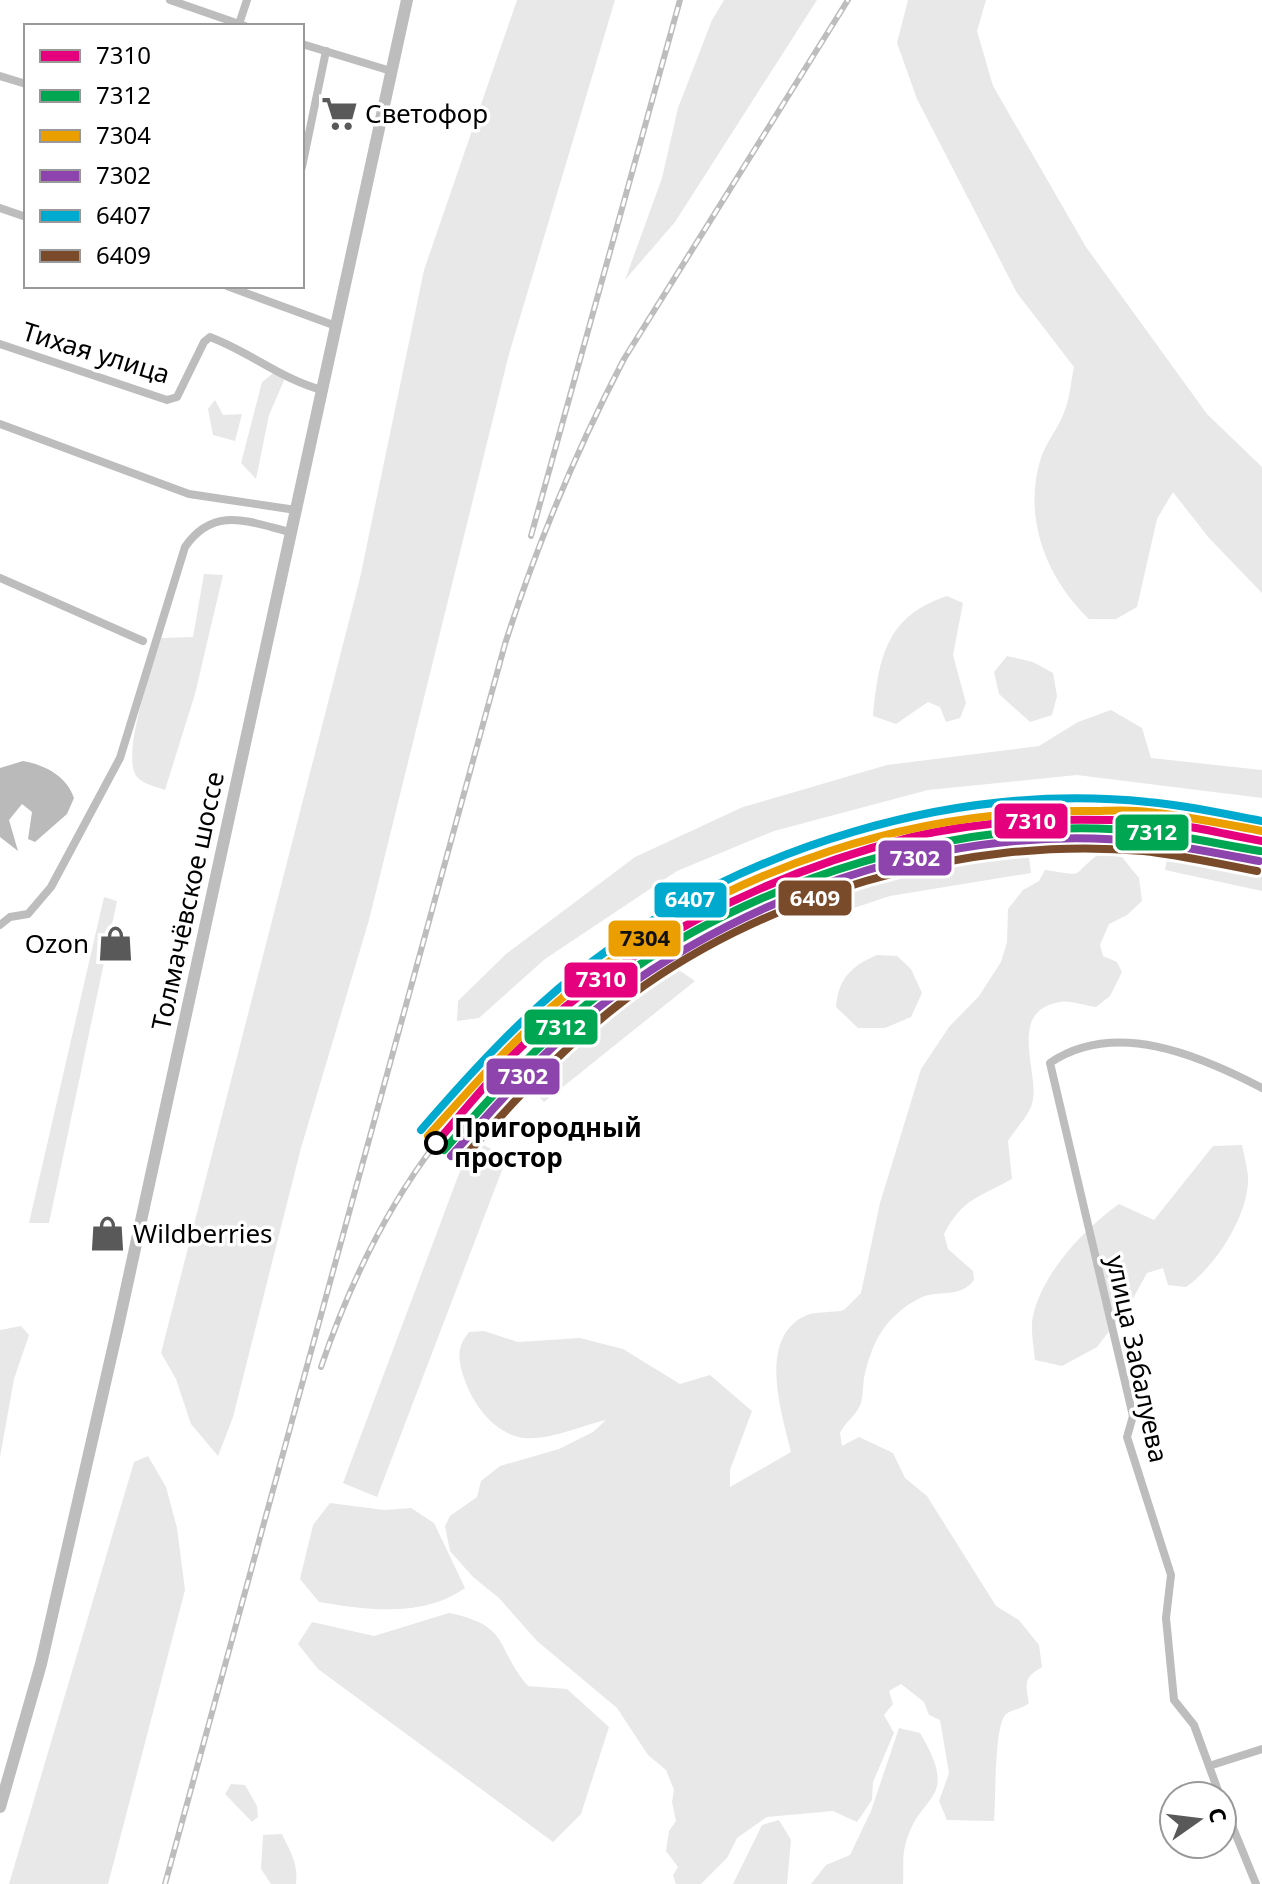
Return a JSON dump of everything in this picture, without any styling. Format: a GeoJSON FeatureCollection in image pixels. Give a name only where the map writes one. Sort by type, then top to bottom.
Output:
{"type":"FeatureCollection","features":[{"type":"Feature","properties":{"kind":"main road","name":"Толмачёвское шоссе"},"geometry":{"type":"LineString","coordinates":[[0,1807],[59,1588],[407,0]]}},
{"type":"Feature","properties":{"kind":"street"},"geometry":{"type":"LineString","coordinates":[[170,0],[239,24]]}},
{"type":"Feature","properties":{"kind":"street"},"geometry":{"type":"LineString","coordinates":[[242,24],[247,0]]}},
{"type":"Feature","properties":{"kind":"street"},"geometry":{"type":"LineString","coordinates":[[304,45],[391,71]]}},
{"type":"Feature","properties":{"kind":"street"},"geometry":{"type":"LineString","coordinates":[[304,157],[326,51]]}},
{"type":"Feature","properties":{"kind":"street"},"geometry":{"type":"LineString","coordinates":[[0,76],[24,83]]}},
{"type":"Feature","properties":{"kind":"street"},"geometry":{"type":"LineString","coordinates":[[0,208],[24,216]]}},
{"type":"Feature","properties":{"kind":"street"},"geometry":{"type":"LineString","coordinates":[[232,288],[336,326]]}},
{"type":"Feature","properties":{"kind":"street","name":"Тихая улица"},"geometry":{"type":"LineString","coordinates":[[0,344],[167,400],[177,397],[204,342],[210,337],[231,345],[264,367],[322,390]]}},
{"type":"Feature","properties":{"kind":"street"},"geometry":{"type":"LineString","coordinates":[[0,424],[189,494],[296,510]]}},
{"type":"Feature","properties":{"kind":"street"},"geometry":{"type":"LineString","coordinates":[[0,925],[10,917],[28,914],[51,887],[120,758],[185,547],[196,532],[215,521],[236,519],[290,532]]}},
{"type":"Feature","properties":{"kind":"street"},"geometry":{"type":"LineString","coordinates":[[0,578],[143,641]]}},
{"type":"Feature","properties":{"kind":"street"},"geometry":{"type":"LineString","coordinates":[[0,909],[10,917]]}},
{"type":"Feature","properties":{"kind":"street","name":"улица Забалуева"},"geometry":{"type":"LineString","coordinates":[[1214,1780],[1194,1725],[1174,1700],[1166,1618],[1171,1575],[1127,1437],[1133,1416],[1050,1063],[1067,1051],[1097,1042],[1133,1043],[1172,1050],[1262,1088]]}},
{"type":"Feature","properties":{"kind":"street"},"geometry":{"type":"LineString","coordinates":[[1209,1766],[1262,1749]]}},
{"type":"Feature","properties":{"kind":"street","name":"улица Забалуева"},"geometry":{"type":"LineString","coordinates":[[1238,1840],[1256,1884]]}},
{"type":"Feature","properties":{"kind":"shaded area"},"geometry":{"type":"Polygon","coordinates":[[[517,0],[615,0],[509,354],[369,920],[301,1148],[233,1417],[218,1456],[191,1424],[176,1379],[161,1353],[360,578],[424,270],[517,0]]]}},
{"type":"Feature","properties":{"kind":"shaded area"},"geometry":{"type":"Polygon","coordinates":[[[724,0],[817,0],[675,222],[625,280],[662,178],[678,108],[712,20],[724,0]]]}},
{"type":"Feature","properties":{"kind":"shaded area"},"geometry":{"type":"Polygon","coordinates":[[[908,0],[986,0],[977,31],[993,86],[1086,247],[1207,414],[1262,467],[1262,593],[1209,538],[1173,492],[1157,519],[1137,607],[1116,619],[1089,619],[1061,586],[1042,547],[1035,505],[1036,483],[1042,454],[1067,405],[1074,367],[1017,293],[917,99],[897,43],[908,0]]]}},
{"type":"Feature","properties":{"kind":"shaded area"},"geometry":{"type":"Polygon","coordinates":[[[276,371],[285,378],[269,415],[256,479],[241,463],[262,382],[276,371]]]}},
{"type":"Feature","properties":{"kind":"shaded area"},"geometry":{"type":"Polygon","coordinates":[[[215,400],[223,415],[242,414],[235,441],[213,435],[208,409],[215,400]]]}},
{"type":"Feature","properties":{"kind":"shaded area"},"geometry":{"type":"Polygon","coordinates":[[[204,574],[223,575],[195,694],[165,790],[137,777],[132,750],[135,731],[161,638],[193,637],[204,574]]]}},
{"type":"Feature","properties":{"kind":"shaded area"},"geometry":{"type":"Polygon","coordinates":[[[947,596],[963,603],[953,655],[966,703],[960,718],[946,722],[940,707],[928,702],[896,724],[873,716],[879,675],[889,641],[911,615],[947,596]]]}},
{"type":"Feature","properties":{"kind":"shaded area"},"geometry":{"type":"Polygon","coordinates":[[[1007,656],[1033,662],[1053,673],[1057,696],[1052,715],[1030,722],[999,694],[994,672],[1007,656]]]}},
{"type":"Feature","properties":{"kind":"shaded area"},"geometry":{"type":"Polygon","coordinates":[[[1111,710],[1142,728],[1151,758],[1262,770],[1262,798],[1077,775],[928,790],[774,831],[677,871],[545,959],[479,1018],[457,1021],[458,1001],[506,954],[635,857],[743,807],[887,765],[1039,746],[1078,722],[1111,710]]]}},
{"type":"Feature","properties":{"kind":"shaded area"},"geometry":{"type":"Polygon","coordinates":[[[23,761],[54,773],[66,784],[74,798],[67,814],[35,842],[28,839],[32,812],[22,804],[9,820],[18,851],[0,837],[0,768],[23,761]]]}},
{"type":"Feature","properties":{"kind":"shaded area"},"geometry":{"type":"Polygon","coordinates":[[[1027,841],[1031,873],[890,896],[827,917],[816,888],[879,866],[1027,841]]]}},
{"type":"Feature","properties":{"kind":"shaded area"},"geometry":{"type":"Polygon","coordinates":[[[1170,841],[1262,862],[1262,891],[1165,870],[1170,841]]]}},
{"type":"Feature","properties":{"kind":"shaded area"},"geometry":{"type":"Polygon","coordinates":[[[1100,853],[1122,857],[1139,878],[1142,901],[1127,915],[1109,924],[1100,945],[1103,956],[1117,962],[1122,972],[1110,996],[1096,1007],[1060,1002],[1043,1008],[1034,1018],[1029,1030],[1029,1045],[1034,1091],[1028,1114],[1008,1141],[1012,1179],[965,1206],[944,1234],[948,1249],[973,1271],[974,1280],[962,1290],[918,1299],[888,1323],[871,1353],[859,1407],[840,1433],[842,1446],[859,1437],[893,1453],[905,1478],[927,1496],[996,1606],[1019,1620],[1039,1645],[1042,1667],[1027,1681],[1029,1703],[1006,1714],[999,1732],[994,1821],[947,1820],[939,1801],[949,1773],[940,1720],[929,1715],[924,1702],[901,1684],[889,1691],[893,1704],[884,1715],[894,1733],[873,1782],[872,1800],[857,1822],[833,1811],[767,1817],[737,1838],[727,1858],[701,1884],[676,1884],[673,1875],[678,1867],[666,1851],[669,1831],[676,1821],[672,1802],[674,1790],[666,1770],[648,1755],[617,1708],[537,1641],[499,1598],[473,1577],[450,1551],[445,1526],[450,1516],[477,1497],[481,1481],[500,1466],[559,1449],[593,1432],[606,1420],[543,1437],[522,1438],[510,1434],[490,1420],[468,1389],[460,1365],[462,1343],[469,1332],[484,1331],[518,1342],[580,1338],[623,1349],[680,1384],[710,1375],[752,1411],[730,1470],[730,1487],[791,1452],[776,1378],[782,1340],[791,1326],[807,1315],[844,1310],[861,1293],[880,1203],[921,1069],[949,1027],[979,996],[1001,962],[1007,942],[1008,909],[1023,890],[1039,881],[1045,870],[1077,873],[1100,853]]]}},
{"type":"Feature","properties":{"kind":"shaded area"},"geometry":{"type":"Polygon","coordinates":[[[104,897],[117,901],[49,1223],[29,1223],[104,897]]]}},
{"type":"Feature","properties":{"kind":"shaded area"},"geometry":{"type":"Polygon","coordinates":[[[877,955],[897,956],[911,969],[922,993],[911,1017],[885,1028],[858,1028],[836,1007],[837,997],[843,981],[853,969],[877,955]]]}},
{"type":"Feature","properties":{"kind":"shaded area"},"geometry":{"type":"Polygon","coordinates":[[[661,958],[695,981],[544,1102],[519,1075],[661,958]]]}},
{"type":"Feature","properties":{"kind":"shaded area"},"geometry":{"type":"Polygon","coordinates":[[[472,1139],[507,1157],[377,1497],[343,1483],[472,1139]]]}},
{"type":"Feature","properties":{"kind":"shaded area"},"geometry":{"type":"Polygon","coordinates":[[[1242,1145],[1248,1176],[1243,1206],[1229,1238],[1209,1266],[1186,1287],[1168,1285],[1163,1268],[1147,1273],[1130,1304],[1097,1347],[1062,1366],[1035,1360],[1032,1321],[1038,1300],[1055,1268],[1079,1239],[1119,1204],[1154,1220],[1213,1146],[1242,1145]]]}},
{"type":"Feature","properties":{"kind":"shaded area"},"geometry":{"type":"Polygon","coordinates":[[[21,1326],[29,1335],[14,1379],[0,1457],[0,1330],[21,1326]]]}},
{"type":"Feature","properties":{"kind":"shaded area"},"geometry":{"type":"Polygon","coordinates":[[[148,1456],[166,1487],[177,1528],[185,1590],[108,1884],[9,1884],[134,1462],[148,1456]]]}},
{"type":"Feature","properties":{"kind":"shaded area"},"geometry":{"type":"Polygon","coordinates":[[[330,1503],[384,1510],[411,1508],[434,1523],[465,1588],[448,1598],[413,1608],[375,1609],[319,1602],[300,1579],[313,1525],[330,1503]]]}},
{"type":"Feature","properties":{"kind":"shaded area"},"geometry":{"type":"Polygon","coordinates":[[[449,1613],[483,1624],[493,1632],[528,1686],[567,1689],[609,1727],[581,1814],[553,1842],[318,1669],[298,1644],[312,1622],[374,1636],[449,1613]]]}},
{"type":"Feature","properties":{"kind":"shaded area"},"geometry":{"type":"Polygon","coordinates":[[[899,1728],[920,1733],[937,1773],[933,1796],[911,1828],[905,1846],[903,1884],[811,1884],[826,1865],[850,1855],[871,1811],[899,1728]]]}},
{"type":"Feature","properties":{"kind":"shaded area"},"geometry":{"type":"Polygon","coordinates":[[[231,1784],[245,1785],[257,1806],[258,1817],[252,1822],[225,1794],[231,1784]]]}},
{"type":"Feature","properties":{"kind":"shaded area"},"geometry":{"type":"Polygon","coordinates":[[[779,1820],[791,1840],[787,1884],[733,1884],[762,1825],[779,1820]]]}},
{"type":"Feature","properties":{"kind":"shaded area"},"geometry":{"type":"Polygon","coordinates":[[[282,1834],[295,1864],[296,1884],[271,1884],[261,1869],[263,1835],[282,1834]]]}},
{"type":"Feature","properties":{"kind":"railway"},"geometry":{"type":"LineString","coordinates":[[531,536],[680,0]]}},
{"type":"Feature","properties":{"kind":"railway"},"geometry":{"type":"LineString","coordinates":[[165,1884],[505,644],[530,570],[574,463],[624,359],[848,0]]}},
{"type":"Feature","properties":{"kind":"railway"},"geometry":{"type":"LineString","coordinates":[[321,1367],[343,1308],[384,1222],[436,1143]]}},
{"type":"Feature","properties":{"kind":"transit line","name":"6407"},"geometry":{"type":"LineString","coordinates":[[421,1130],[501,1042],[589,964],[649,923],[714,887],[783,856],[854,832],[927,814],[1001,802],[1075,798],[1148,802],[1262,821]]}},
{"type":"Feature","properties":{"kind":"transit line","name":"7304"},"geometry":{"type":"LineString","coordinates":[[428,1136],[529,1028],[596,971],[651,934],[708,902],[768,874],[829,851],[892,833],[1022,813],[1141,811],[1262,831]]}},
{"type":"Feature","properties":{"kind":"transit line","name":"7310"},"geometry":{"type":"LineString","coordinates":[[436,1143],[512,1056],[599,981],[697,919],[803,871],[912,837],[969,826],[1027,821],[1157,822],[1262,841]]}},
{"type":"Feature","properties":{"kind":"transit line","name":"7312"},"geometry":{"type":"LineString","coordinates":[[444,1150],[542,1045],[607,988],[663,949],[726,915],[793,886],[863,862],[935,844],[1008,832],[1079,828],[1147,832],[1260,851]]}},
{"type":"Feature","properties":{"kind":"transit line","name":"7302"},"geometry":{"type":"LineString","coordinates":[[451,1156],[549,1051],[592,1012],[673,957],[735,923],[799,894],[866,870],[935,853],[1005,842],[1075,838],[1145,842],[1259,861]]}},
{"type":"Feature","properties":{"kind":"transit line","name":"6409"},"geometry":{"type":"LineString","coordinates":[[459,1163],[535,1080],[618,1005],[674,966],[734,932],[799,904],[867,881],[936,864],[1006,853],[1075,849],[1143,851],[1257,871]]}},
{"type":"Feature","properties":{"kind":"place","name":"Светофор"},"geometry":{"type":"Point","coordinates":[339,114]}},
{"type":"Feature","properties":{"kind":"place","name":"Ozon"},"geometry":{"type":"Point","coordinates":[115,944]}},
{"type":"Feature","properties":{"kind":"place","name":"Пригородный простор"},"geometry":{"type":"Point","coordinates":[436,1143]}},
{"type":"Feature","properties":{"kind":"place","name":"Wildberries"},"geometry":{"type":"Point","coordinates":[107,1234]}}]}
